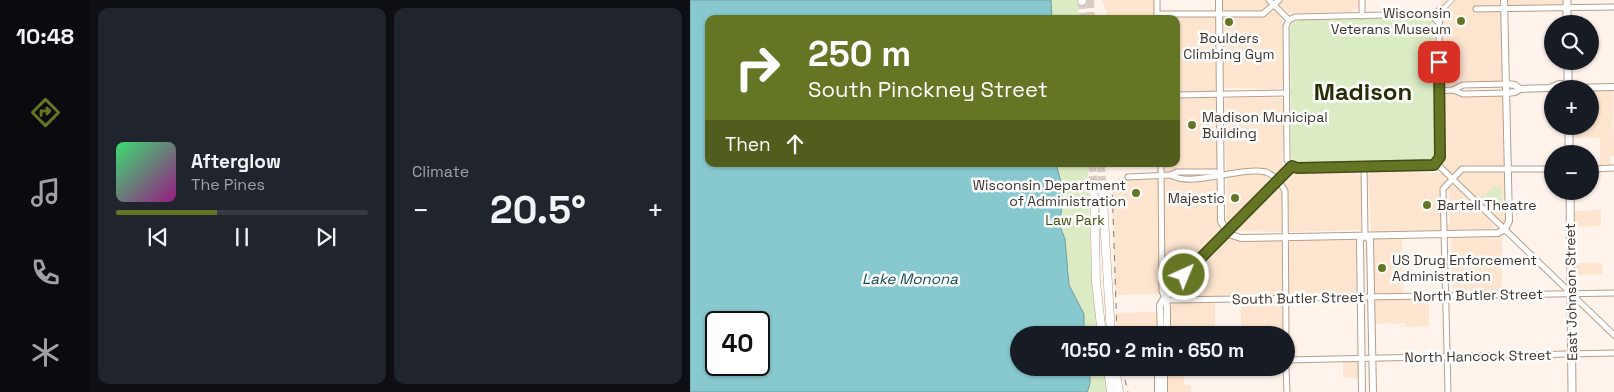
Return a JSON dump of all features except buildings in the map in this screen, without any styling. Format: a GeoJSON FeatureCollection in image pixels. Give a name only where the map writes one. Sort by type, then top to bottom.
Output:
{"type":"FeatureCollection","features":[{"type":"Feature","properties":{"kind":"main road"},"geometry":{"type":"LineString","coordinates":[[1101,326],[1096,282],[1098,184],[1110,326]]}},
{"type":"Feature","properties":{"kind":"main road","name":"East Johnson Street"},"geometry":{"type":"LineString","coordinates":[[1570,200],[1572,392]]}},
{"type":"Feature","properties":{"kind":"main road"},"geometry":{"type":"LineString","coordinates":[[1109,376],[1111,392]]}},
{"type":"Feature","properties":{"kind":"main road"},"geometry":{"type":"LineString","coordinates":[[1116,376],[1118,392]]}},
{"type":"Feature","properties":{"kind":"street"},"geometry":{"type":"LineString","coordinates":[[1157,0],[1157,15]]}},
{"type":"Feature","properties":{"kind":"street"},"geometry":{"type":"LineString","coordinates":[[1219,0],[1221,223],[1227,232],[1238,238],[1498,233],[1505,229],[1508,221],[1508,170],[1504,0]]}},
{"type":"Feature","properties":{"kind":"street"},"geometry":{"type":"LineString","coordinates":[[1269,0],[1289,20]]}},
{"type":"Feature","properties":{"kind":"street"},"geometry":{"type":"LineString","coordinates":[[1180,15],[1263,14],[1279,0]]}},
{"type":"Feature","properties":{"kind":"street"},"geometry":{"type":"LineString","coordinates":[[1362,0],[1362,16]]}},
{"type":"Feature","properties":{"kind":"street"},"geometry":{"type":"LineString","coordinates":[[1444,9],[1430,14],[1295,17],[1289,20],[1286,26],[1287,160],[1292,166],[1297,168],[1364,168],[1431,166],[1436,163],[1440,157],[1439,23],[1444,9],[1452,0]]}},
{"type":"Feature","properties":{"kind":"street"},"geometry":{"type":"LineString","coordinates":[[1476,9],[1567,4],[1614,7]]}},
{"type":"Feature","properties":{"kind":"street"},"geometry":{"type":"LineString","coordinates":[[1430,14],[1439,23]]}},
{"type":"Feature","properties":{"kind":"street"},"geometry":{"type":"LineString","coordinates":[[1453,90],[1463,85],[1506,84],[1515,85],[1520,89]]}},
{"type":"Feature","properties":{"kind":"street"},"geometry":{"type":"LineString","coordinates":[[1599,87],[1614,87]]}},
{"type":"Feature","properties":{"kind":"street"},"geometry":{"type":"LineString","coordinates":[[1439,90],[1453,90],[1463,94],[1506,93],[1515,92],[1520,89],[1544,89]]}},
{"type":"Feature","properties":{"kind":"street"},"geometry":{"type":"LineString","coordinates":[[1180,95],[1287,93]]}},
{"type":"Feature","properties":{"kind":"street"},"geometry":{"type":"LineString","coordinates":[[1436,163],[1614,334]]}},
{"type":"Feature","properties":{"kind":"street"},"geometry":{"type":"LineString","coordinates":[[1161,326],[1160,304],[1164,298],[1292,166]]}},
{"type":"Feature","properties":{"kind":"street"},"geometry":{"type":"LineString","coordinates":[[1160,167],[1161,277],[1167,307],[1167,326]]}},
{"type":"Feature","properties":{"kind":"street"},"geometry":{"type":"LineString","coordinates":[[1364,168],[1365,235],[1370,240],[1373,392]]}},
{"type":"Feature","properties":{"kind":"street"},"geometry":{"type":"LineString","coordinates":[[1599,169],[1614,168]]}},
{"type":"Feature","properties":{"kind":"street"},"geometry":{"type":"LineString","coordinates":[[1448,392],[1443,191],[1452,178],[1462,169],[1544,169]]}},
{"type":"Feature","properties":{"kind":"street"},"geometry":{"type":"LineString","coordinates":[[1128,177],[1160,176],[1190,172],[1216,172],[1220,174],[1268,172],[1285,191],[1286,326]]}},
{"type":"Feature","properties":{"kind":"street"},"geometry":{"type":"LineString","coordinates":[[1362,392],[1360,240],[1365,235]]}},
{"type":"Feature","properties":{"kind":"street","name":"North Butler Street"},"geometry":{"type":"LineString","coordinates":[[1371,296],[1614,293]]}},
{"type":"Feature","properties":{"kind":"street","name":"South Butler Street"},"geometry":{"type":"LineString","coordinates":[[1164,298],[1174,300],[1371,296]]}},
{"type":"Feature","properties":{"kind":"street","name":"North Hancock Street"},"geometry":{"type":"LineString","coordinates":[[1295,360],[1614,354]]}},
{"type":"Feature","properties":{"kind":"street"},"geometry":{"type":"LineString","coordinates":[[1158,376],[1158,392]]}},
{"type":"Feature","properties":{"kind":"street"},"geometry":{"type":"LineString","coordinates":[[1164,376],[1164,392]]}},
{"type":"Feature","properties":{"kind":"street"},"geometry":{"type":"LineString","coordinates":[[1286,376],[1287,392]]}},
{"type":"Feature","properties":{"kind":"shaded area"},"geometry":{"type":"Polygon","coordinates":[[[1101,0],[1157,0],[1157,14],[1219,13],[1219,0],[1269,0],[1274,5],[1267,13],[1219,14],[1221,221],[1231,235],[1402,234],[1403,296],[1429,296],[1429,326],[1405,327],[1405,323],[1372,324],[1370,240],[1362,237],[1360,297],[1286,298],[1286,326],[1241,326],[1241,299],[1215,300],[1215,326],[1167,326],[1167,307],[1162,294],[1115,295],[1112,183],[1117,183],[1118,179],[1128,177],[1160,176],[1161,167],[1180,167],[1180,15],[1107,15],[1106,9],[1101,0]]]}},
{"type":"Feature","properties":{"kind":"shaded area"},"geometry":{"type":"Polygon","coordinates":[[[1282,0],[1359,0],[1359,7],[1351,12],[1289,13],[1278,4],[1282,0]]]}},
{"type":"Feature","properties":{"kind":"shaded area"},"geometry":{"type":"Polygon","coordinates":[[[1441,0],[1567,0],[1567,7],[1505,9],[1506,84],[1463,85],[1457,93],[1506,93],[1509,221],[1505,229],[1437,163],[1441,0]]]}},
{"type":"Feature","properties":{"kind":"shaded area"},"geometry":{"type":"Polygon","coordinates":[[[1273,9],[1283,21],[1283,87],[1277,89],[1224,88],[1223,17],[1266,15],[1273,9]]]}},
{"type":"Feature","properties":{"kind":"shaded area"},"geometry":{"type":"Polygon","coordinates":[[[1613,87],[1614,156],[1610,156],[1611,168],[1600,169],[1600,138],[1569,138],[1569,135],[1599,135],[1599,88],[1613,87]]]}},
{"type":"Feature","properties":{"kind":"shaded area"},"geometry":{"type":"Polygon","coordinates":[[[1278,97],[1283,99],[1284,104],[1282,171],[1276,177],[1269,171],[1226,171],[1224,100],[1227,98],[1278,97]]]}},
{"type":"Feature","properties":{"kind":"shaded area"},"geometry":{"type":"Polygon","coordinates":[[[1372,171],[1443,173],[1448,179],[1442,187],[1441,230],[1371,231],[1368,175],[1372,171]]]}},
{"type":"Feature","properties":{"kind":"shaded area"},"geometry":{"type":"Polygon","coordinates":[[[1291,172],[1358,172],[1361,179],[1361,230],[1289,232],[1287,188],[1281,181],[1291,172]]]}},
{"type":"Feature","properties":{"kind":"shaded area"},"geometry":{"type":"Polygon","coordinates":[[[1266,174],[1272,179],[1272,182],[1228,225],[1226,219],[1227,175],[1266,174]]]}},
{"type":"Feature","properties":{"kind":"shaded area"},"geometry":{"type":"Polygon","coordinates":[[[1453,182],[1495,228],[1448,230],[1446,226],[1450,223],[1449,192],[1446,189],[1453,182]]]}},
{"type":"Feature","properties":{"kind":"shaded area"},"geometry":{"type":"Polygon","coordinates":[[[1275,185],[1278,185],[1284,192],[1283,232],[1234,231],[1235,227],[1275,185]]]}},
{"type":"Feature","properties":{"kind":"shaded area"},"geometry":{"type":"Polygon","coordinates":[[[1601,210],[1601,226],[1574,227],[1574,211],[1601,210]]]}},
{"type":"Feature","properties":{"kind":"shaded area"},"geometry":{"type":"Polygon","coordinates":[[[1502,237],[1502,292],[1453,292],[1451,238],[1502,237]]]}},
{"type":"Feature","properties":{"kind":"shaded area"},"geometry":{"type":"Polygon","coordinates":[[[1575,263],[1602,263],[1602,274],[1575,275],[1575,263]]]}},
{"type":"Feature","properties":{"kind":"shaded area"},"geometry":{"type":"Polygon","coordinates":[[[1160,312],[1161,326],[1117,326],[1116,313],[1160,312]]]}},
{"type":"Feature","properties":{"kind":"shaded area"},"geometry":{"type":"Polygon","coordinates":[[[1343,359],[1361,359],[1361,379],[1343,377],[1343,359]]]}},
{"type":"Feature","properties":{"kind":"shaded area"},"geometry":{"type":"Polygon","coordinates":[[[1164,376],[1183,376],[1184,385],[1191,386],[1191,392],[1164,392],[1164,376]]]}},
{"type":"Feature","properties":{"kind":"green space"},"geometry":{"type":"Polygon","coordinates":[[[1051,0],[1078,0],[1079,15],[1052,15],[1051,0]]]}},
{"type":"Feature","properties":{"kind":"green space"},"geometry":{"type":"Polygon","coordinates":[[[1427,18],[1433,22],[1434,27],[1436,155],[1434,160],[1428,163],[1295,163],[1291,157],[1290,28],[1293,23],[1299,20],[1427,18]]]}},
{"type":"Feature","properties":{"kind":"green space","name":"Law Park"},"geometry":{"type":"Polygon","coordinates":[[[1057,167],[1088,167],[1090,240],[1098,326],[1084,326],[1084,314],[1069,285],[1069,271],[1060,226],[1063,189],[1057,167]]]}},
{"type":"Feature","properties":{"kind":"green space"},"geometry":{"type":"Polygon","coordinates":[[[1494,187],[1501,187],[1502,213],[1497,213],[1480,196],[1484,196],[1494,187]]]}},
{"type":"Feature","properties":{"kind":"green space"},"geometry":{"type":"Polygon","coordinates":[[[1090,376],[1105,376],[1108,392],[1087,392],[1090,376]]]}},
{"type":"Feature","properties":{"kind":"water","name":"Lake Monona"},"geometry":{"type":"Polygon","coordinates":[[[690,0],[1051,0],[1052,15],[705,15],[705,167],[1057,167],[1063,189],[1060,226],[1065,239],[1069,285],[1084,314],[1084,326],[1010,326],[1010,376],[1090,376],[1087,392],[690,392],[690,0]]]}},
{"type":"Feature","properties":{"kind":"tunnel"},"geometry":{"type":"LineString","coordinates":[[1090,0],[1091,15]]}},
{"type":"Feature","properties":{"kind":"tunnel"},"geometry":{"type":"LineString","coordinates":[[1082,1],[1083,15]]}},
{"type":"Feature","properties":{"kind":"tunnel"},"geometry":{"type":"LineString","coordinates":[[1092,167],[1094,184]]}},
{"type":"Feature","properties":{"kind":"tunnel"},"geometry":{"type":"LineString","coordinates":[[1101,167],[1102,184]]}},
{"type":"Feature","properties":{"kind":"railway"},"geometry":{"type":"LineString","coordinates":[[1112,183],[1117,326]]}},
{"type":"Feature","properties":{"kind":"railway"},"geometry":{"type":"LineString","coordinates":[[1124,376],[1128,392]]}},
{"type":"Feature","properties":{"kind":"place","name":"Wisconsin Veterans Museum"},"geometry":{"type":"Point","coordinates":[1461,21]}},
{"type":"Feature","properties":{"kind":"place","name":"Boulders Climbing Gym"},"geometry":{"type":"Point","coordinates":[1229,22]}},
{"type":"Feature","properties":{"kind":"place","name":"Madison Municipal Building"},"geometry":{"type":"Point","coordinates":[1192,125]}},
{"type":"Feature","properties":{"kind":"place","name":"Wisconsin Department of Administration"},"geometry":{"type":"Point","coordinates":[1136,193]}},
{"type":"Feature","properties":{"kind":"place","name":"Majestic"},"geometry":{"type":"Point","coordinates":[1235,198]}},
{"type":"Feature","properties":{"kind":"place","name":"Bartell Theatre"},"geometry":{"type":"Point","coordinates":[1427,205]}},
{"type":"Feature","properties":{"kind":"place","name":"US Drug Enforcement Administration"},"geometry":{"type":"Point","coordinates":[1382,268]}},
{"type":"Feature","properties":{"kind":"district","name":"Madison"},"geometry":{"type":"Point","coordinates":[1363,91]}},
{"type":"Feature","properties":{"kind":"route"},"geometry":{"type":"LineString","coordinates":[[1184,275],[1292,166],[1297,168],[1434,165],[1440,157],[1439,62]]}}]}
